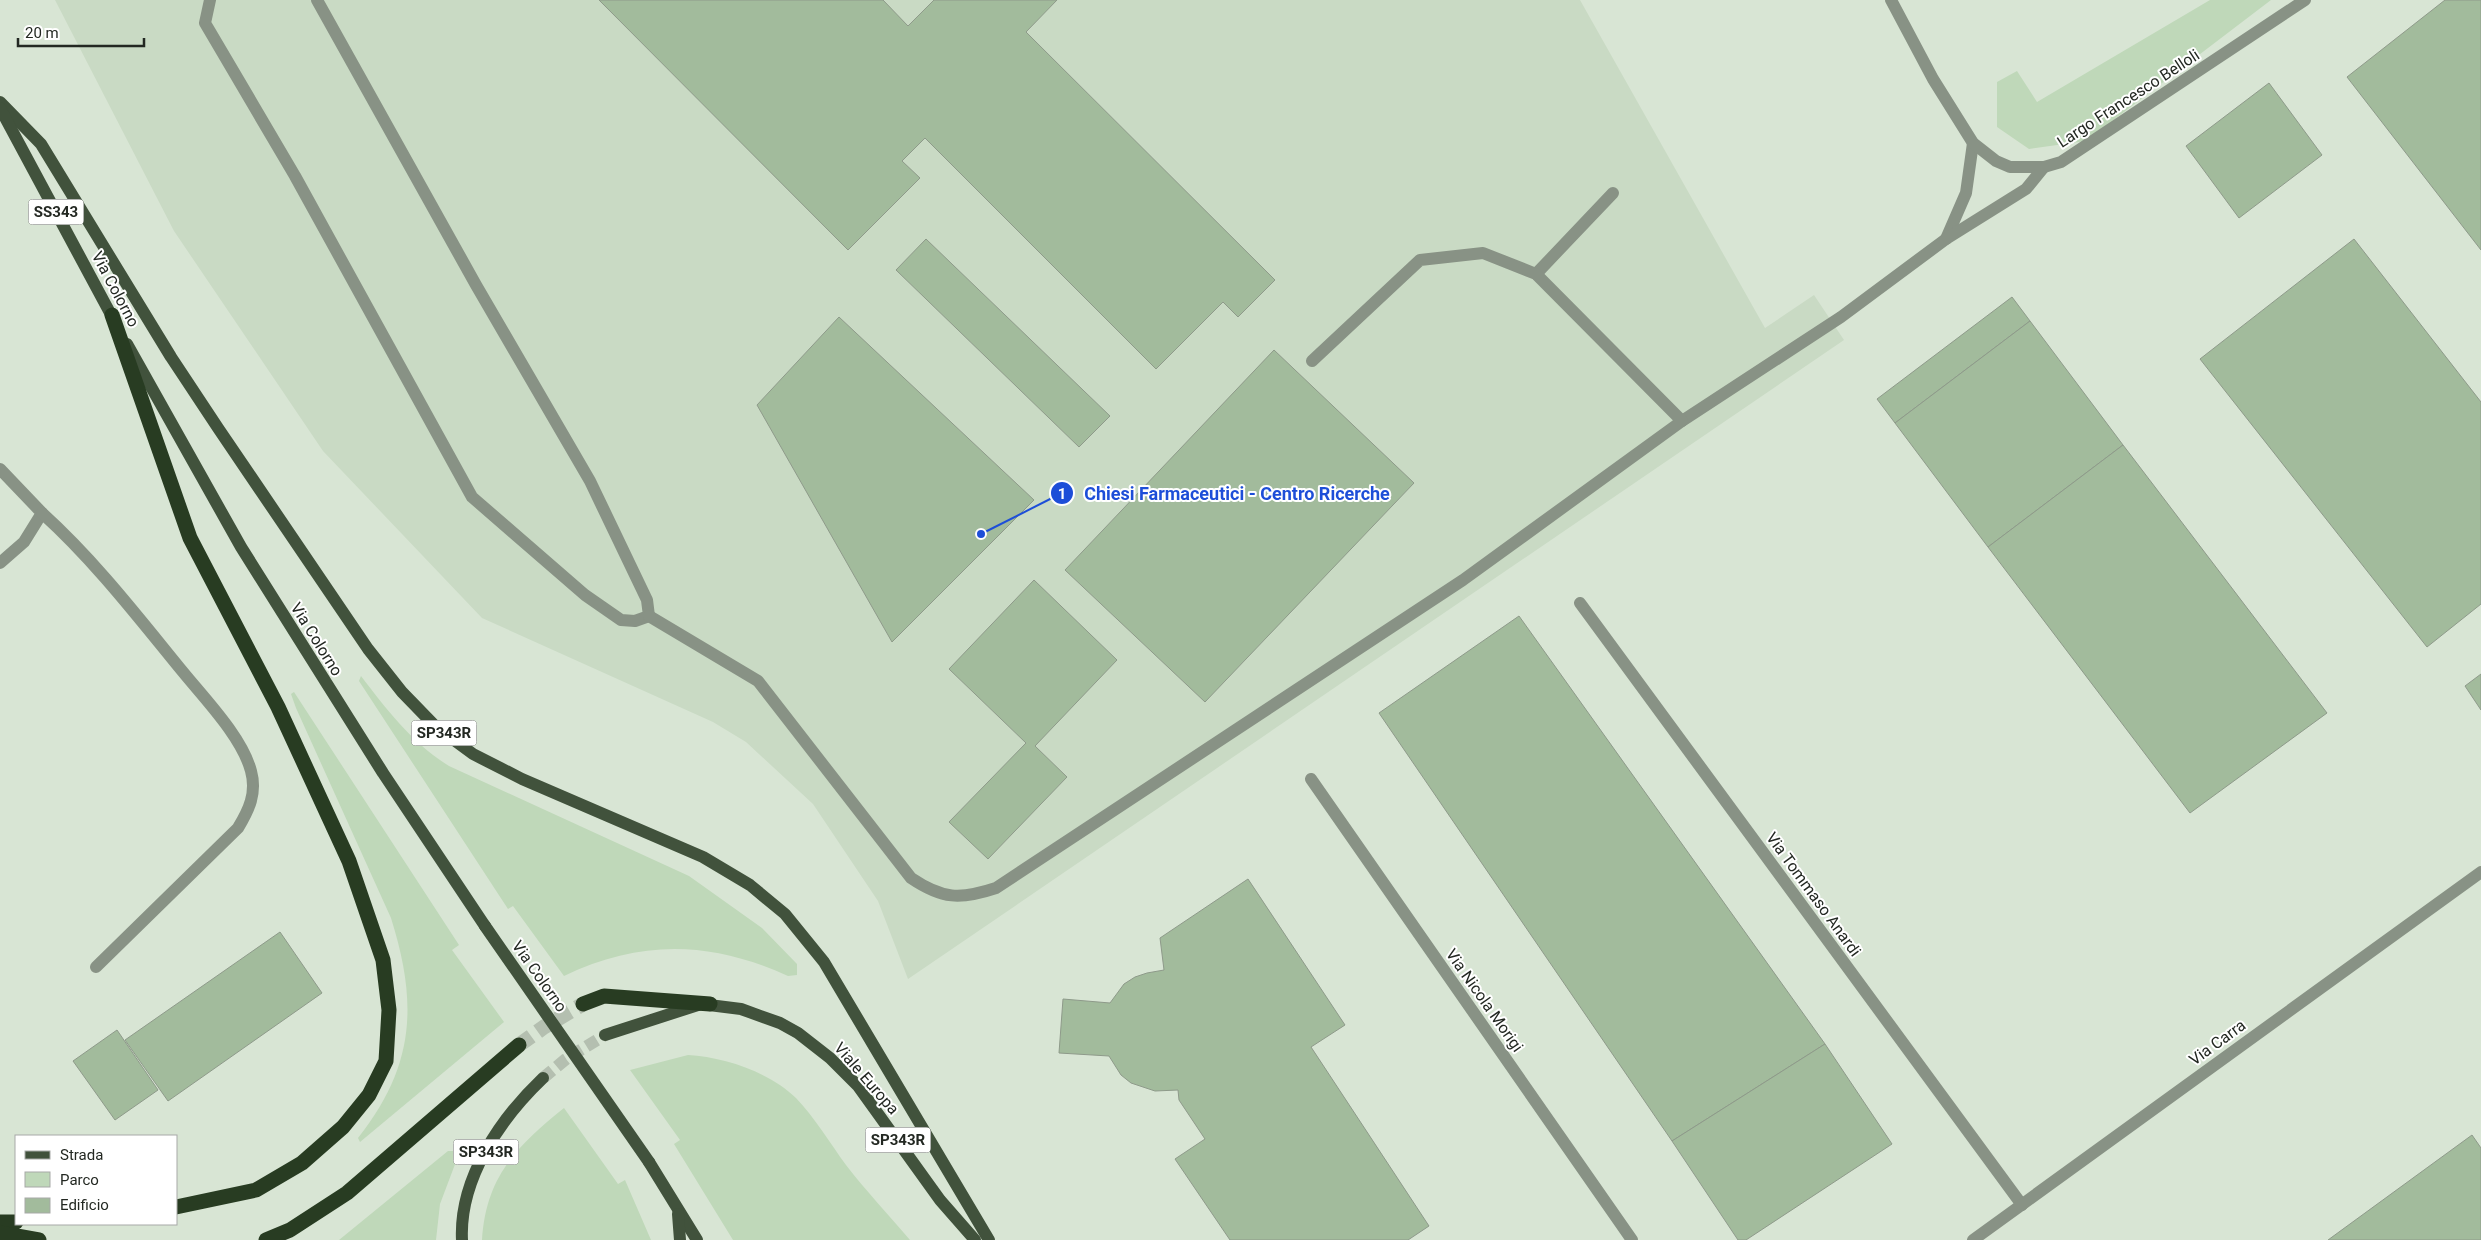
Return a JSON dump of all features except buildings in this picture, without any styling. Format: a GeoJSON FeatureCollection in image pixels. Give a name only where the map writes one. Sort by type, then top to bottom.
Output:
{"type":"FeatureCollection","features":[{"type":"Feature","properties":{"kind":"highway"},"geometry":{"type":"LineString","coordinates":[[112,315],[190,538],[278,707],[349,861],[383,960],[389,1010],[386,1061],[369,1095],[343,1127],[302,1163],[256,1190],[178,1207]]}},
{"type":"Feature","properties":{"kind":"highway"},"geometry":{"type":"LineString","coordinates":[[583,1004],[604,996],[710,1004]]}},
{"type":"Feature","properties":{"kind":"highway"},"geometry":{"type":"LineString","coordinates":[[266,1240],[304,1222],[347,1193],[519,1045]]}},
{"type":"Feature","properties":{"kind":"highway"},"geometry":{"type":"LineString","coordinates":[[0,1222],[15,1222]]}},
{"type":"Feature","properties":{"kind":"highway"},"geometry":{"type":"LineString","coordinates":[[0,1233],[39,1240]]}},
{"type":"Feature","properties":{"kind":"main road","name":"SP343R"},"geometry":{"type":"LineString","coordinates":[[0,102],[41,144],[212,420],[368,649],[402,692],[435,726],[473,754],[522,779],[703,857],[750,886],[785,914],[824,962],[989,1240]]}},
{"type":"Feature","properties":{"kind":"main road","name":"Via Colorno"},"geometry":{"type":"LineString","coordinates":[[0,108],[206,488],[241,547],[383,772],[485,926],[649,1162],[671,1198]]}},
{"type":"Feature","properties":{"kind":"main road","name":"Viale Europa"},"geometry":{"type":"LineString","coordinates":[[605,1035],[630,1025],[663,1018],[693,1006],[710,1004],[761,1015],[798,1032],[816,1045],[858,1086],[940,1200],[975,1240]]}},
{"type":"Feature","properties":{"kind":"main road","name":"SP343R"},"geometry":{"type":"LineString","coordinates":[[462,1240],[463,1217],[467,1197],[484,1156],[507,1118],[543,1078]]}},
{"type":"Feature","properties":{"kind":"main road"},"geometry":{"type":"LineString","coordinates":[[671,1198],[679,1219],[680,1240]]}},
{"type":"Feature","properties":{"kind":"main road"},"geometry":{"type":"LineString","coordinates":[[671,1198],[697,1240]]}},
{"type":"Feature","properties":{"kind":"street"},"geometry":{"type":"LineString","coordinates":[[210,0],[205,23],[295,176],[472,497],[585,595],[621,620],[635,621],[649,616]]}},
{"type":"Feature","properties":{"kind":"street"},"geometry":{"type":"LineString","coordinates":[[317,0],[476,285],[590,481],[647,600],[649,616]]}},
{"type":"Feature","properties":{"kind":"street","name":"Largo Francesco Belloli"},"geometry":{"type":"LineString","coordinates":[[1891,0],[1973,144],[1996,161],[2010,167],[2044,167],[2061,162],[2305,0]]}},
{"type":"Feature","properties":{"kind":"street"},"geometry":{"type":"LineString","coordinates":[[1946,239],[1966,193],[1973,144]]}},
{"type":"Feature","properties":{"kind":"street"},"geometry":{"type":"LineString","coordinates":[[649,616],[758,680],[911,878],[930,891],[949,895],[975,895],[996,888],[1463,580],[1682,421],[1841,317],[1946,239],[2026,189],[2044,167]]}},
{"type":"Feature","properties":{"kind":"street"},"geometry":{"type":"LineString","coordinates":[[1536,274],[1614,193]]}},
{"type":"Feature","properties":{"kind":"street"},"geometry":{"type":"LineString","coordinates":[[1312,361],[1420,260],[1483,253],[1536,274],[1682,421]]}},
{"type":"Feature","properties":{"kind":"street"},"geometry":{"type":"LineString","coordinates":[[0,469],[94,563],[203,696],[243,751],[251,769],[254,784],[252,800],[238,828],[96,967]]}},
{"type":"Feature","properties":{"kind":"street"},"geometry":{"type":"LineString","coordinates":[[0,563],[24,542],[42,513]]}},
{"type":"Feature","properties":{"kind":"street","name":"Via Tommaso Anardi"},"geometry":{"type":"LineString","coordinates":[[1580,603],[2022,1204]]}},
{"type":"Feature","properties":{"kind":"street","name":"Via Nicola Morigi"},"geometry":{"type":"LineString","coordinates":[[1311,778],[1632,1240]]}},
{"type":"Feature","properties":{"kind":"street","name":"Via Carra"},"geometry":{"type":"LineString","coordinates":[[1973,1240],[2481,872]]}},
{"type":"Feature","properties":{"kind":"shaded area"},"geometry":{"type":"Polygon","coordinates":[[[55,0],[1580,0],[1765,328],[1814,295],[1844,340],[908,979],[878,901],[813,804],[746,742],[713,722],[482,618],[323,451],[174,231],[55,0]]]}},
{"type":"Feature","properties":{"kind":"green space"},"geometry":{"type":"Polygon","coordinates":[[[2210,0],[2271,0],[2086,141],[2029,149],[1997,127],[1997,82],[2017,71],[2037,102],[2210,0]]]}},
{"type":"Feature","properties":{"kind":"green space"},"geometry":{"type":"Polygon","coordinates":[[[361,676],[401,725],[423,747],[449,766],[689,876],[762,928],[797,964],[797,975],[788,976],[759,964],[731,956],[704,951],[676,949],[621,955],[564,976],[513,906],[508,909],[359,681],[361,676]]]}},
{"type":"Feature","properties":{"kind":"green space"},"geometry":{"type":"Polygon","coordinates":[[[294,692],[459,945],[452,950],[504,1022],[360,1142],[358,1138],[377,1111],[391,1085],[401,1059],[406,1033],[405,979],[400,949],[391,918],[296,708],[291,694],[294,692]]]}},
{"type":"Feature","properties":{"kind":"green space"},"geometry":{"type":"Polygon","coordinates":[[[688,1055],[716,1059],[759,1073],[796,1098],[816,1122],[854,1175],[910,1240],[733,1240],[674,1144],[680,1140],[630,1070],[688,1055]]]}},
{"type":"Feature","properties":{"kind":"green space"},"geometry":{"type":"Polygon","coordinates":[[[564,1108],[618,1184],[625,1180],[651,1240],[482,1240],[490,1198],[497,1180],[518,1150],[564,1108]]]}},
{"type":"Feature","properties":{"kind":"green space"},"geometry":{"type":"Polygon","coordinates":[[[448,1151],[456,1151],[457,1159],[440,1204],[436,1240],[339,1240],[448,1151]]]}},
{"type":"Feature","properties":{"kind":"tunnel"},"geometry":{"type":"LineString","coordinates":[[519,1045],[544,1027],[583,1004]]}},
{"type":"Feature","properties":{"kind":"tunnel"},"geometry":{"type":"LineString","coordinates":[[543,1078],[566,1059],[605,1035]]}},
{"type":"Feature","properties":{"kind":"place","name":"Chiesi Farmaceutici - Centro Ricerche"},"geometry":{"type":"Point","coordinates":[981,534]}}]}
